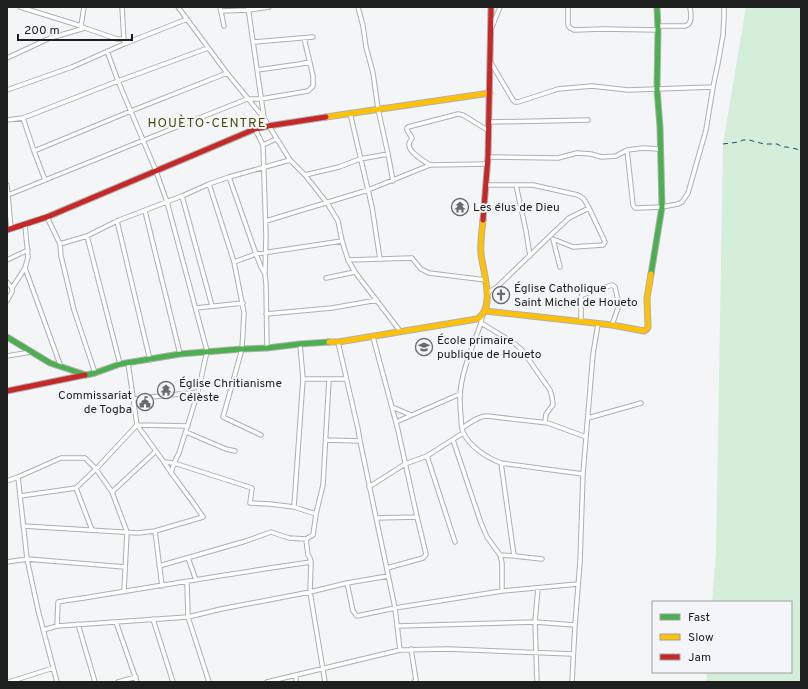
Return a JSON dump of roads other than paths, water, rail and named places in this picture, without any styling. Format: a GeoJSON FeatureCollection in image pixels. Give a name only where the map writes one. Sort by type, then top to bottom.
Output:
{"type":"FeatureCollection","features":[{"type":"Feature","properties":{"kind":"street"},"geometry":{"type":"LineString","coordinates":[[20,7],[81,26],[124,42]]}},
{"type":"Feature","properties":{"kind":"street"},"geometry":{"type":"LineString","coordinates":[[81,26],[84,7]]}},
{"type":"Feature","properties":{"kind":"street"},"geometry":{"type":"LineString","coordinates":[[124,42],[122,8],[127,7]]}},
{"type":"Feature","properties":{"kind":"street"},"geometry":{"type":"LineString","coordinates":[[178,7],[247,99],[264,118],[290,160],[305,175],[327,202],[338,221],[348,260],[355,272],[400,331]]}},
{"type":"Feature","properties":{"kind":"street"},"geometry":{"type":"LineString","coordinates":[[224,26],[221,9],[269,7]]}},
{"type":"Feature","properties":{"kind":"street"},"geometry":{"type":"LineString","coordinates":[[358,7],[373,73],[378,109],[393,180]]}},
{"type":"Feature","properties":{"kind":"street"},"geometry":{"type":"LineString","coordinates":[[491,7],[490,122],[480,248],[486,280],[487,302],[465,371],[460,394],[462,428],[463,433],[475,446],[484,455],[492,460],[583,474]]}},
{"type":"Feature","properties":{"kind":"street"},"geometry":{"type":"LineString","coordinates":[[491,30],[500,7]]}},
{"type":"Feature","properties":{"kind":"street"},"geometry":{"type":"LineString","coordinates":[[568,7],[568,25],[574,30],[685,26],[691,22],[690,7]]}},
{"type":"Feature","properties":{"kind":"street"},"geometry":{"type":"LineString","coordinates":[[485,311],[612,325],[644,331],[647,330],[648,292],[662,208],[660,127],[657,89],[657,7]]}},
{"type":"Feature","properties":{"kind":"street"},"geometry":{"type":"LineString","coordinates":[[627,150],[633,205],[635,208],[662,208],[682,202],[688,193],[704,138],[723,35],[724,7]]}},
{"type":"Feature","properties":{"kind":"street"},"geometry":{"type":"LineString","coordinates":[[248,9],[264,118]]}},
{"type":"Feature","properties":{"kind":"street"},"geometry":{"type":"LineString","coordinates":[[7,90],[72,67],[124,42],[187,20]]}},
{"type":"Feature","properties":{"kind":"street"},"geometry":{"type":"LineString","coordinates":[[7,58],[50,38],[85,28]]}},
{"type":"Feature","properties":{"kind":"street"},"geometry":{"type":"LineString","coordinates":[[253,42],[313,37]]}},
{"type":"Feature","properties":{"kind":"street"},"geometry":{"type":"LineString","coordinates":[[8,195],[247,99],[261,99],[308,91],[313,86],[313,76],[304,38]]}},
{"type":"Feature","properties":{"kind":"street"},"geometry":{"type":"LineString","coordinates":[[7,120],[22,118],[208,48]]}},
{"type":"Feature","properties":{"kind":"street"},"geometry":{"type":"LineString","coordinates":[[107,51],[156,171],[207,351],[198,392],[188,426],[171,473]]}},
{"type":"Feature","properties":{"kind":"street"},"geometry":{"type":"LineString","coordinates":[[257,70],[310,62]]}},
{"type":"Feature","properties":{"kind":"street"},"geometry":{"type":"LineString","coordinates":[[491,63],[515,102],[558,89],[592,86],[628,90],[713,87]]}},
{"type":"Feature","properties":{"kind":"street"},"geometry":{"type":"LineString","coordinates":[[34,151],[227,73]]}},
{"type":"Feature","properties":{"kind":"street"},"geometry":{"type":"LineString","coordinates":[[7,185],[9,230],[47,217],[255,129],[350,113],[490,93]]}},
{"type":"Feature","properties":{"kind":"street"},"geometry":{"type":"LineString","coordinates":[[350,113],[368,190],[380,258]]}},
{"type":"Feature","properties":{"kind":"street"},"geometry":{"type":"LineString","coordinates":[[430,166],[415,155],[410,149],[409,144],[412,138],[406,128],[463,114],[489,131]]}},
{"type":"Feature","properties":{"kind":"street"},"geometry":{"type":"LineString","coordinates":[[22,118],[45,180]]}},
{"type":"Feature","properties":{"kind":"street"},"geometry":{"type":"LineString","coordinates":[[490,122],[588,120]]}},
{"type":"Feature","properties":{"kind":"street"},"geometry":{"type":"LineString","coordinates":[[255,129],[263,145],[266,221],[266,348]]}},
{"type":"Feature","properties":{"kind":"street"},"geometry":{"type":"LineString","coordinates":[[263,145],[276,139]]}},
{"type":"Feature","properties":{"kind":"street"},"geometry":{"type":"LineString","coordinates":[[488,157],[558,158],[577,153],[592,154],[602,157],[616,156],[627,150],[643,148],[660,149]]}},
{"type":"Feature","properties":{"kind":"street"},"geometry":{"type":"LineString","coordinates":[[305,175],[339,167],[360,159],[388,154]]}},
{"type":"Feature","properties":{"kind":"street"},"geometry":{"type":"LineString","coordinates":[[60,244],[87,236],[116,221],[145,211],[209,184],[290,160]]}},
{"type":"Feature","properties":{"kind":"street"},"geometry":{"type":"LineString","coordinates":[[266,221],[368,190],[430,166],[487,164]]}},
{"type":"Feature","properties":{"kind":"street"},"geometry":{"type":"LineString","coordinates":[[229,177],[256,254],[265,274]]}},
{"type":"Feature","properties":{"kind":"street"},"geometry":{"type":"LineString","coordinates":[[209,184],[234,262],[244,313],[242,349],[223,417],[261,435]]}},
{"type":"Feature","properties":{"kind":"street"},"geometry":{"type":"LineString","coordinates":[[516,184],[530,256]]}},
{"type":"Feature","properties":{"kind":"street"},"geometry":{"type":"LineString","coordinates":[[485,185],[533,185],[581,196],[589,208],[604,243],[573,247],[553,239]]}},
{"type":"Feature","properties":{"kind":"street"},"geometry":{"type":"LineString","coordinates":[[182,196],[212,306]]}},
{"type":"Feature","properties":{"kind":"street"},"geometry":{"type":"LineString","coordinates":[[487,293],[497,286],[530,256],[569,218],[589,208]]}},
{"type":"Feature","properties":{"kind":"street"},"geometry":{"type":"LineString","coordinates":[[145,211],[180,354]]}},
{"type":"Feature","properties":{"kind":"street"},"geometry":{"type":"LineString","coordinates":[[47,217],[60,244],[61,256],[74,310],[95,373]]}},
{"type":"Feature","properties":{"kind":"street"},"geometry":{"type":"LineString","coordinates":[[116,221],[150,360]]}},
{"type":"Feature","properties":{"kind":"street"},"geometry":{"type":"LineString","coordinates":[[7,301],[12,292],[12,288],[25,268],[28,257],[25,225]]}},
{"type":"Feature","properties":{"kind":"street"},"geometry":{"type":"LineString","coordinates":[[552,234],[560,267]]}},
{"type":"Feature","properties":{"kind":"street"},"geometry":{"type":"LineString","coordinates":[[87,236],[120,364]]}},
{"type":"Feature","properties":{"kind":"street"},"geometry":{"type":"LineString","coordinates":[[234,262],[266,252],[342,241]]}},
{"type":"Feature","properties":{"kind":"street"},"geometry":{"type":"LineString","coordinates":[[7,260],[28,250]]}},
{"type":"Feature","properties":{"kind":"street"},"geometry":{"type":"LineString","coordinates":[[348,260],[412,258],[421,269],[429,272],[486,280]]}},
{"type":"Feature","properties":{"kind":"street"},"geometry":{"type":"LineString","coordinates":[[25,268],[61,367]]}},
{"type":"Feature","properties":{"kind":"street"},"geometry":{"type":"LineString","coordinates":[[326,278],[355,272]]}},
{"type":"Feature","properties":{"kind":"street"},"geometry":{"type":"LineString","coordinates":[[7,282],[12,288]]}},
{"type":"Feature","properties":{"kind":"street"},"geometry":{"type":"LineString","coordinates":[[581,322],[582,295],[612,285],[615,287],[619,305],[612,325]]}},
{"type":"Feature","properties":{"kind":"street"},"geometry":{"type":"LineString","coordinates":[[266,314],[332,308],[376,300]]}},
{"type":"Feature","properties":{"kind":"street"},"geometry":{"type":"LineString","coordinates":[[196,308],[243,303]]}},
{"type":"Feature","properties":{"kind":"street"},"geometry":{"type":"LineString","coordinates":[[7,391],[95,373],[120,364],[180,354],[338,342],[482,317]]}},
{"type":"Feature","properties":{"kind":"street"},"geometry":{"type":"LineString","coordinates":[[480,323],[514,343],[522,350],[535,367],[550,390],[553,403],[552,407],[546,414],[545,422]]}},
{"type":"Feature","properties":{"kind":"street"},"geometry":{"type":"LineString","coordinates":[[572,682],[580,562],[583,474],[593,354],[598,324]]}},
{"type":"Feature","properties":{"kind":"street"},"geometry":{"type":"LineString","coordinates":[[372,336],[396,422],[426,556],[387,568]]}},
{"type":"Feature","properties":{"kind":"street"},"geometry":{"type":"LineString","coordinates":[[7,337],[50,363],[86,375]]}},
{"type":"Feature","properties":{"kind":"street"},"geometry":{"type":"LineString","coordinates":[[338,342],[387,568],[398,626],[400,650]]}},
{"type":"Feature","properties":{"kind":"street"},"geometry":{"type":"LineString","coordinates":[[294,507],[303,379],[300,344]]}},
{"type":"Feature","properties":{"kind":"street"},"geometry":{"type":"LineString","coordinates":[[7,356],[31,352]]}},
{"type":"Feature","properties":{"kind":"street"},"geometry":{"type":"LineString","coordinates":[[23,526],[138,533],[155,531],[203,517],[137,424],[128,363]]}},
{"type":"Feature","properties":{"kind":"street"},"geometry":{"type":"LineString","coordinates":[[303,379],[346,380]]}},
{"type":"Feature","properties":{"kind":"street"},"geometry":{"type":"LineString","coordinates":[[159,566],[246,541],[271,532],[289,538],[306,539],[313,535],[323,485],[329,380]]}},
{"type":"Feature","properties":{"kind":"street"},"geometry":{"type":"LineString","coordinates":[[133,399],[198,392]]}},
{"type":"Feature","properties":{"kind":"street"},"geometry":{"type":"LineString","coordinates":[[396,422],[460,394]]}},
{"type":"Feature","properties":{"kind":"street"},"geometry":{"type":"LineString","coordinates":[[588,418],[642,403]]}},
{"type":"Feature","properties":{"kind":"street"},"geometry":{"type":"LineString","coordinates":[[392,407],[411,415]]}},
{"type":"Feature","properties":{"kind":"street"},"geometry":{"type":"LineString","coordinates":[[462,428],[477,418],[487,416],[545,422],[586,437]]}},
{"type":"Feature","properties":{"kind":"street"},"geometry":{"type":"LineString","coordinates":[[20,496],[76,488],[96,469],[137,424],[188,426]]}},
{"type":"Feature","properties":{"kind":"street"},"geometry":{"type":"LineString","coordinates":[[186,432],[226,449],[235,451]]}},
{"type":"Feature","properties":{"kind":"street"},"geometry":{"type":"LineString","coordinates":[[369,487],[405,464],[427,456],[463,433]]}},
{"type":"Feature","properties":{"kind":"street"},"geometry":{"type":"LineString","coordinates":[[326,440],[360,441]]}},
{"type":"Feature","properties":{"kind":"street"},"geometry":{"type":"LineString","coordinates":[[453,440],[480,523],[487,537],[500,555],[502,563],[502,591]]}},
{"type":"Feature","properties":{"kind":"street"},"geometry":{"type":"LineString","coordinates":[[112,492],[156,451]]}},
{"type":"Feature","properties":{"kind":"street"},"geometry":{"type":"LineString","coordinates":[[427,456],[455,542]]}},
{"type":"Feature","properties":{"kind":"street"},"geometry":{"type":"LineString","coordinates":[[7,480],[18,477],[61,458],[85,458],[96,469],[112,492],[127,532],[124,592]]}},
{"type":"Feature","properties":{"kind":"street"},"geometry":{"type":"LineString","coordinates":[[164,462],[174,463],[252,488],[250,503],[294,507],[316,514]]}},
{"type":"Feature","properties":{"kind":"street"},"geometry":{"type":"LineString","coordinates":[[501,462],[514,556]]}},
{"type":"Feature","properties":{"kind":"street"},"geometry":{"type":"LineString","coordinates":[[18,477],[27,559],[43,630],[57,682]]}},
{"type":"Feature","properties":{"kind":"street"},"geometry":{"type":"LineString","coordinates":[[76,488],[92,530]]}},
{"type":"Feature","properties":{"kind":"street"},"geometry":{"type":"LineString","coordinates":[[376,518],[417,517]]}},
{"type":"Feature","properties":{"kind":"street"},"geometry":{"type":"LineString","coordinates":[[155,531],[162,586]]}},
{"type":"Feature","properties":{"kind":"street"},"geometry":{"type":"LineString","coordinates":[[306,539],[308,555],[310,558],[310,592],[324,668],[325,682]]}},
{"type":"Feature","properties":{"kind":"street"},"geometry":{"type":"LineString","coordinates":[[500,555],[542,559]]}},
{"type":"Feature","properties":{"kind":"street"},"geometry":{"type":"LineString","coordinates":[[188,558],[196,580]]}},
{"type":"Feature","properties":{"kind":"street"},"geometry":{"type":"LineString","coordinates":[[7,562],[27,559],[125,567]]}},
{"type":"Feature","properties":{"kind":"street"},"geometry":{"type":"LineString","coordinates":[[57,626],[58,602],[310,562]]}},
{"type":"Feature","properties":{"kind":"street"},"geometry":{"type":"LineString","coordinates":[[43,630],[57,626],[78,624],[188,617],[347,583],[388,576]]}},
{"type":"Feature","properties":{"kind":"street"},"geometry":{"type":"LineString","coordinates":[[187,582],[188,617],[209,682]]}},
{"type":"Feature","properties":{"kind":"street"},"geometry":{"type":"LineString","coordinates":[[347,583],[353,611],[357,616],[395,608],[502,591],[578,584]]}},
{"type":"Feature","properties":{"kind":"street"},"geometry":{"type":"LineString","coordinates":[[537,682],[535,622],[538,588]]}},
{"type":"Feature","properties":{"kind":"street"},"geometry":{"type":"LineString","coordinates":[[153,619],[173,682]]}},
{"type":"Feature","properties":{"kind":"street"},"geometry":{"type":"LineString","coordinates":[[116,622],[137,682]]}},
{"type":"Feature","properties":{"kind":"street"},"geometry":{"type":"LineString","coordinates":[[398,626],[535,622],[575,625]]}},
{"type":"Feature","properties":{"kind":"street"},"geometry":{"type":"LineString","coordinates":[[78,624],[95,682]]}},
{"type":"Feature","properties":{"kind":"street"},"geometry":{"type":"LineString","coordinates":[[411,649],[416,680],[414,682]]}},
{"type":"Feature","properties":{"kind":"street"},"geometry":{"type":"LineString","coordinates":[[268,682],[400,650],[448,649],[573,654]]}},
{"type":"Feature","properties":{"kind":"street"},"geometry":{"type":"LineString","coordinates":[[9,682],[53,668]]}},
{"type":"Feature","properties":{"kind":"street"},"geometry":{"type":"LineString","coordinates":[[296,675],[296,682]]}},
{"type":"Feature","properties":{"kind":"street"},"geometry":{"type":"LineString","coordinates":[[118,682],[136,677]]}},
{"type":"Feature","properties":{"kind":"place","name":"Les élus de Dieu"},"geometry":{"type":"Point","coordinates":[460,207]}},
{"type":"Feature","properties":{"kind":"place","name":"Église Catholique Saint Michel de Houeto"},"geometry":{"type":"Point","coordinates":[501,295]}},
{"type":"Feature","properties":{"kind":"place","name":"École primaire publique de Houeto"},"geometry":{"type":"Point","coordinates":[424,347]}},
{"type":"Feature","properties":{"kind":"place","name":"Église Chritianisme Célèste"},"geometry":{"type":"Point","coordinates":[166,390]}},
{"type":"Feature","properties":{"kind":"place","name":"Commissariat de Togba"},"geometry":{"type":"Point","coordinates":[145,402]}},
{"type":"Feature","properties":{"kind":"district","name":"HOUÈTO-CENTRE"},"geometry":{"type":"Point","coordinates":[207,122]}}]}
